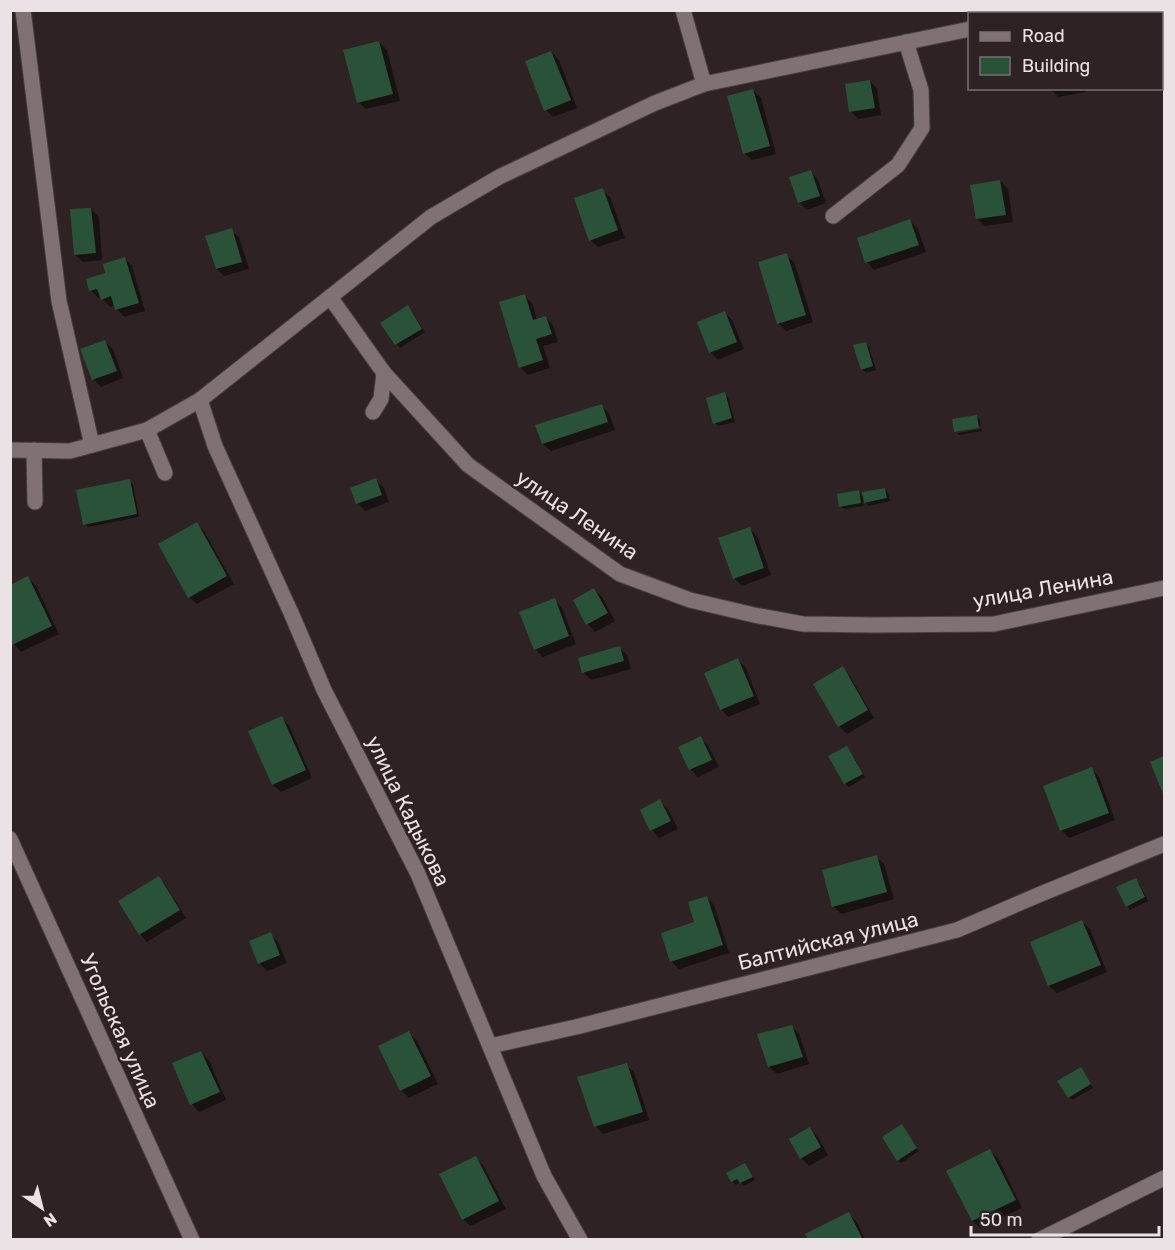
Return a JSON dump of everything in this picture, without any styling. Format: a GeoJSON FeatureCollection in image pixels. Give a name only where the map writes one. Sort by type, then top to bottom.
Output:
{"type":"FeatureCollection","features":[{"type":"Feature","properties":{"kind":"street"},"geometry":{"type":"LineString","coordinates":[[23,10],[59,301],[92,445]]}},
{"type":"Feature","properties":{"kind":"street"},"geometry":{"type":"LineString","coordinates":[[683,10],[704,84]]}},
{"type":"Feature","properties":{"kind":"street"},"geometry":{"type":"LineString","coordinates":[[10,450],[70,451],[147,430],[201,400],[430,217],[499,177],[655,103],[704,84],[968,29]]}},
{"type":"Feature","properties":{"kind":"street"},"geometry":{"type":"LineString","coordinates":[[833,216],[898,165],[922,128],[921,90],[906,42]]}},
{"type":"Feature","properties":{"kind":"street","name":"улица Ленина"},"geometry":{"type":"LineString","coordinates":[[330,297],[384,373],[468,465],[620,574],[690,600],[803,624],[874,626],[994,624],[1164,588]]}},
{"type":"Feature","properties":{"kind":"street"},"geometry":{"type":"LineString","coordinates":[[373,411],[381,399],[384,373]]}},
{"type":"Feature","properties":{"kind":"street","name":"улица Кадыкова"},"geometry":{"type":"LineString","coordinates":[[201,400],[215,446],[324,690],[418,874],[544,1176],[580,1239]]}},
{"type":"Feature","properties":{"kind":"street"},"geometry":{"type":"LineString","coordinates":[[147,430],[165,473]]}},
{"type":"Feature","properties":{"kind":"street"},"geometry":{"type":"LineString","coordinates":[[34,450],[35,502]]}},
{"type":"Feature","properties":{"kind":"street","name":"Угольская улица"},"geometry":{"type":"LineString","coordinates":[[10,839],[192,1239]]}},
{"type":"Feature","properties":{"kind":"street","name":"Балтийская улица"},"geometry":{"type":"LineString","coordinates":[[490,1046],[576,1027],[957,930],[1164,844]]}},
{"type":"Feature","properties":{"kind":"street"},"geometry":{"type":"LineString","coordinates":[[1039,1239],[1164,1178]]}},
{"type":"Feature","properties":{"kind":"building"},"geometry":{"type":"Polygon","coordinates":[[[379,41],[393,94],[357,103],[343,50],[379,41]]]}},
{"type":"Feature","properties":{"kind":"building"},"geometry":{"type":"Polygon","coordinates":[[[551,51],[571,100],[544,111],[525,61],[551,51]]]}},
{"type":"Feature","properties":{"kind":"building"},"geometry":{"type":"Polygon","coordinates":[[[870,80],[875,108],[849,112],[845,84],[870,80]]]}},
{"type":"Feature","properties":{"kind":"building"},"geometry":{"type":"Polygon","coordinates":[[[753,89],[770,146],[743,154],[727,96],[753,89]]]}},
{"type":"Feature","properties":{"kind":"building"},"geometry":{"type":"Polygon","coordinates":[[[811,170],[820,196],[798,203],[789,177],[811,170]]]}},
{"type":"Feature","properties":{"kind":"building"},"geometry":{"type":"Polygon","coordinates":[[[1000,180],[1006,215],[976,219],[970,185],[1000,180]]]}},
{"type":"Feature","properties":{"kind":"building"},"geometry":{"type":"Polygon","coordinates":[[[603,188],[618,230],[589,241],[574,198],[603,188]]]}},
{"type":"Feature","properties":{"kind":"building"},"geometry":{"type":"Polygon","coordinates":[[[91,208],[96,253],[74,255],[70,209],[91,208]]]}},
{"type":"Feature","properties":{"kind":"building"},"geometry":{"type":"Polygon","coordinates":[[[910,219],[919,245],[865,263],[857,238],[910,219]]]}},
{"type":"Feature","properties":{"kind":"building"},"geometry":{"type":"Polygon","coordinates":[[[232,228],[242,262],[216,269],[205,236],[232,228]]]}},
{"type":"Feature","properties":{"kind":"building"},"geometry":{"type":"Polygon","coordinates":[[[787,253],[806,315],[777,324],[758,262],[787,253]]]}},
{"type":"Feature","properties":{"kind":"building"},"geometry":{"type":"Polygon","coordinates":[[[125,257],[139,303],[115,310],[111,296],[101,300],[97,289],[89,291],[86,279],[105,273],[103,264],[125,257]]]}},
{"type":"Feature","properties":{"kind":"building"},"geometry":{"type":"Polygon","coordinates":[[[525,294],[533,320],[546,316],[552,334],[536,339],[543,360],[519,368],[499,302],[525,294]]]}},
{"type":"Feature","properties":{"kind":"building"},"geometry":{"type":"Polygon","coordinates":[[[408,305],[422,329],[395,345],[380,323],[408,305]]]}},
{"type":"Feature","properties":{"kind":"building"},"geometry":{"type":"Polygon","coordinates":[[[725,311],[737,342],[709,353],[697,322],[725,311]]]}},
{"type":"Feature","properties":{"kind":"building"},"geometry":{"type":"Polygon","coordinates":[[[105,340],[117,371],[92,380],[80,349],[105,340]]]}},
{"type":"Feature","properties":{"kind":"building"},"geometry":{"type":"Polygon","coordinates":[[[866,342],[873,366],[861,370],[853,345],[866,342]]]}},
{"type":"Feature","properties":{"kind":"building"},"geometry":{"type":"Polygon","coordinates":[[[725,392],[732,418],[713,424],[706,398],[725,392]]]}},
{"type":"Feature","properties":{"kind":"building"},"geometry":{"type":"Polygon","coordinates":[[[602,404],[608,422],[542,444],[535,425],[602,404]]]}},
{"type":"Feature","properties":{"kind":"building"},"geometry":{"type":"Polygon","coordinates":[[[977,415],[979,428],[954,432],[952,419],[977,415]]]}},
{"type":"Feature","properties":{"kind":"building"},"geometry":{"type":"Polygon","coordinates":[[[376,478],[382,495],[356,504],[350,488],[376,478]]]}},
{"type":"Feature","properties":{"kind":"building"},"geometry":{"type":"Polygon","coordinates":[[[130,479],[137,514],[83,525],[76,490],[130,479]]]}},
{"type":"Feature","properties":{"kind":"building"},"geometry":{"type":"Polygon","coordinates":[[[885,488],[887,498],[864,503],[862,492],[885,488]]]}},
{"type":"Feature","properties":{"kind":"building"},"geometry":{"type":"Polygon","coordinates":[[[859,490],[861,503],[839,507],[837,494],[859,490]]]}},
{"type":"Feature","properties":{"kind":"building"},"geometry":{"type":"Polygon","coordinates":[[[197,522],[227,576],[188,598],[158,544],[197,522]]]}},
{"type":"Feature","properties":{"kind":"building"},"geometry":{"type":"Polygon","coordinates":[[[750,527],[764,568],[733,579],[718,538],[750,527]]]}},
{"type":"Feature","properties":{"kind":"building"},"geometry":{"type":"Polygon","coordinates":[[[28,576],[52,626],[12,645],[10,641],[10,585],[28,576]]]}},
{"type":"Feature","properties":{"kind":"building"},"geometry":{"type":"Polygon","coordinates":[[[594,588],[608,613],[586,625],[573,600],[594,588]]]}},
{"type":"Feature","properties":{"kind":"building"},"geometry":{"type":"Polygon","coordinates":[[[555,598],[569,636],[534,650],[519,612],[555,598]]]}},
{"type":"Feature","properties":{"kind":"building"},"geometry":{"type":"Polygon","coordinates":[[[620,646],[624,661],[582,673],[578,658],[620,646]]]}},
{"type":"Feature","properties":{"kind":"building"},"geometry":{"type":"Polygon","coordinates":[[[738,658],[754,696],[720,710],[704,673],[738,658]]]}},
{"type":"Feature","properties":{"kind":"building"},"geometry":{"type":"Polygon","coordinates":[[[843,666],[868,710],[838,727],[813,684],[843,666]]]}},
{"type":"Feature","properties":{"kind":"building"},"geometry":{"type":"Polygon","coordinates":[[[282,716],[306,770],[272,785],[248,731],[282,716]]]}},
{"type":"Feature","properties":{"kind":"building"},"geometry":{"type":"Polygon","coordinates":[[[701,736],[712,760],[689,770],[678,747],[701,736]]]}},
{"type":"Feature","properties":{"kind":"building"},"geometry":{"type":"Polygon","coordinates":[[[847,746],[863,774],[844,784],[828,756],[847,746]]]}},
{"type":"Feature","properties":{"kind":"building"},"geometry":{"type":"Polygon","coordinates":[[[1164,756],[1164,796],[1150,762],[1164,756]]]}},
{"type":"Feature","properties":{"kind":"building"},"geometry":{"type":"Polygon","coordinates":[[[1092,767],[1109,813],[1060,831],[1043,786],[1092,767]]]}},
{"type":"Feature","properties":{"kind":"building"},"geometry":{"type":"Polygon","coordinates":[[[660,799],[671,821],[650,831],[640,810],[660,799]]]}},
{"type":"Feature","properties":{"kind":"building"},"geometry":{"type":"Polygon","coordinates":[[[877,855],[887,892],[832,907],[822,870],[877,855]]]}},
{"type":"Feature","properties":{"kind":"building"},"geometry":{"type":"Polygon","coordinates":[[[159,876],[180,910],[139,935],[118,901],[159,876]]]}},
{"type":"Feature","properties":{"kind":"building"},"geometry":{"type":"Polygon","coordinates":[[[1136,878],[1145,897],[1126,907],[1116,887],[1136,878]]]}},
{"type":"Feature","properties":{"kind":"building"},"geometry":{"type":"Polygon","coordinates":[[[707,896],[723,945],[670,962],[661,933],[694,922],[688,902],[707,896]]]}},
{"type":"Feature","properties":{"kind":"building"},"geometry":{"type":"Polygon","coordinates":[[[1082,920],[1101,965],[1048,986],[1030,942],[1082,920]]]}},
{"type":"Feature","properties":{"kind":"building"},"geometry":{"type":"Polygon","coordinates":[[[271,932],[280,955],[258,964],[249,941],[271,932]]]}},
{"type":"Feature","properties":{"kind":"building"},"geometry":{"type":"Polygon","coordinates":[[[792,1025],[803,1057],[768,1067],[757,1034],[792,1025]]]}},
{"type":"Feature","properties":{"kind":"building"},"geometry":{"type":"Polygon","coordinates":[[[409,1031],[431,1076],[400,1091],[378,1046],[409,1031]]]}},
{"type":"Feature","properties":{"kind":"building"},"geometry":{"type":"Polygon","coordinates":[[[201,1051],[220,1092],[190,1105],[172,1063],[201,1051]]]}},
{"type":"Feature","properties":{"kind":"building"},"geometry":{"type":"Polygon","coordinates":[[[627,1063],[643,1112],[594,1127],[577,1077],[627,1063]]]}},
{"type":"Feature","properties":{"kind":"building"},"geometry":{"type":"Polygon","coordinates":[[[1081,1067],[1091,1084],[1068,1098],[1057,1081],[1081,1067]]]}},
{"type":"Feature","properties":{"kind":"building"},"geometry":{"type":"Polygon","coordinates":[[[902,1124],[917,1148],[897,1161],[882,1137],[902,1124]]]}},
{"type":"Feature","properties":{"kind":"building"},"geometry":{"type":"Polygon","coordinates":[[[810,1127],[821,1147],[800,1159],[789,1139],[810,1127]]]}},
{"type":"Feature","properties":{"kind":"building"},"geometry":{"type":"Polygon","coordinates":[[[990,1149],[1016,1200],[972,1221],[946,1171],[990,1149]]]}},
{"type":"Feature","properties":{"kind":"building"},"geometry":{"type":"Polygon","coordinates":[[[476,1156],[499,1201],[462,1220],[439,1174],[476,1156]]]}},
{"type":"Feature","properties":{"kind":"building"},"geometry":{"type":"Polygon","coordinates":[[[745,1163],[753,1177],[740,1183],[737,1179],[731,1182],[726,1173],[745,1163]]]}},
{"type":"Feature","properties":{"kind":"building"},"geometry":{"type":"Polygon","coordinates":[[[849,1212],[863,1240],[808,1240],[805,1234],[849,1212]]]}}]}
